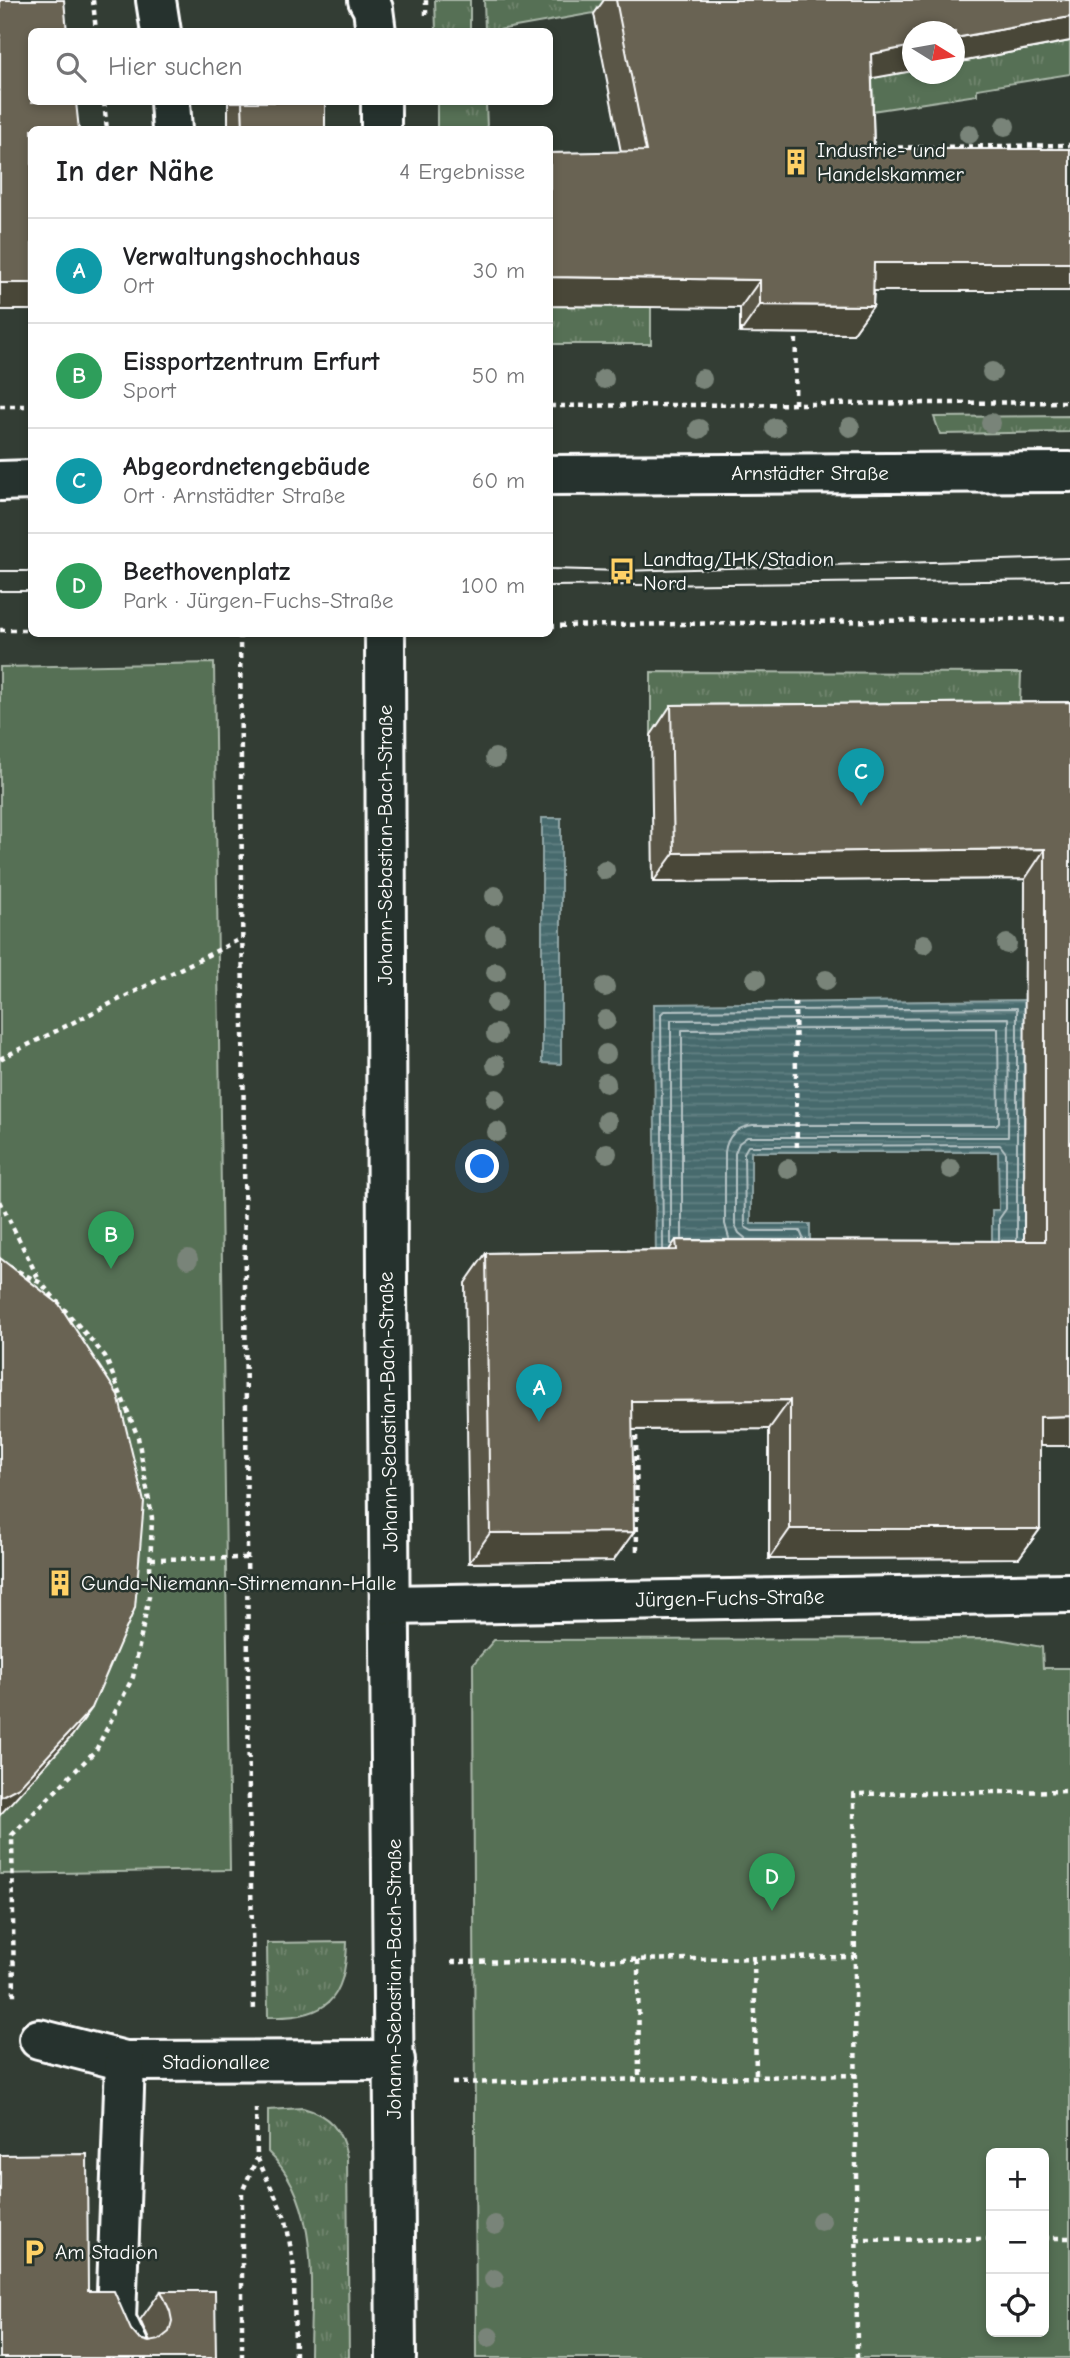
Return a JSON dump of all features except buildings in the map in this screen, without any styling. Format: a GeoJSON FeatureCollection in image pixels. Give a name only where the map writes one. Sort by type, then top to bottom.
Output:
{"type":"FeatureCollection","features":[{"type":"Feature","properties":{"kind":"street"},"geometry":{"type":"LineString","coordinates":[[156,0],[160,28]]}},
{"type":"Feature","properties":{"kind":"street"},"geometry":{"type":"LineString","coordinates":[[368,0],[373,9],[375,28]]}},
{"type":"Feature","properties":{"kind":"street"},"geometry":{"type":"LineString","coordinates":[[170,105],[172,126]]}},
{"type":"Feature","properties":{"kind":"street"},"geometry":{"type":"LineString","coordinates":[[381,105],[381,126]]}},
{"type":"Feature","properties":{"kind":"street","name":"Arnstädter Straße"},"geometry":{"type":"LineString","coordinates":[[553,475],[1070,472]]}},
{"type":"Feature","properties":{"kind":"street"},"geometry":{"type":"LineString","coordinates":[[0,481],[28,480]]}},
{"type":"Feature","properties":{"kind":"street","name":"Johann-Sebastian-Bach-Straße"},"geometry":{"type":"LineString","coordinates":[[385,637],[386,1268],[396,2358]]}},
{"type":"Feature","properties":{"kind":"street","name":"Jürgen-Fuchs-Straße"},"geometry":{"type":"LineString","coordinates":[[390,1605],[1070,1593]]}},
{"type":"Feature","properties":{"kind":"street","name":"Stadionallee"},"geometry":{"type":"LineString","coordinates":[[40,2039],[125,2061],[395,2060]]}},
{"type":"Feature","properties":{"kind":"street"},"geometry":{"type":"LineString","coordinates":[[125,2061],[116,2320],[130,2349]]}},
{"type":"Feature","properties":{"kind":"path"},"geometry":{"type":"LineString","coordinates":[[93,0],[96,28]]}},
{"type":"Feature","properties":{"kind":"path"},"geometry":{"type":"LineString","coordinates":[[104,105],[107,126]]}},
{"type":"Feature","properties":{"kind":"path"},"geometry":{"type":"LineString","coordinates":[[867,148],[1070,145]]}},
{"type":"Feature","properties":{"kind":"path"},"geometry":{"type":"LineString","coordinates":[[795,404],[796,334]]}},
{"type":"Feature","properties":{"kind":"path"},"geometry":{"type":"LineString","coordinates":[[553,406],[1070,402]]}},
{"type":"Feature","properties":{"kind":"path"},"geometry":{"type":"LineString","coordinates":[[0,406],[28,406]]}},
{"type":"Feature","properties":{"kind":"path"},"geometry":{"type":"LineString","coordinates":[[553,626],[1070,618]]}},
{"type":"Feature","properties":{"kind":"path"},"geometry":{"type":"LineString","coordinates":[[0,630],[28,629]]}},
{"type":"Feature","properties":{"kind":"path"},"geometry":{"type":"LineString","coordinates":[[240,637],[247,1558],[257,2157],[243,2192],[242,2358]]}},
{"type":"Feature","properties":{"kind":"path"},"geometry":{"type":"LineString","coordinates":[[0,1059],[242,938]]}},
{"type":"Feature","properties":{"kind":"path"},"geometry":{"type":"LineString","coordinates":[[795,1002],[797,1152]]}},
{"type":"Feature","properties":{"kind":"path"},"geometry":{"type":"LineString","coordinates":[[0,1201],[41,1283],[104,1356],[138,1437],[152,1518],[149,1595],[133,1677],[96,1750],[12,1835],[14,2011]]}},
{"type":"Feature","properties":{"kind":"path"},"geometry":{"type":"LineString","coordinates":[[0,1262],[41,1283]]}},
{"type":"Feature","properties":{"kind":"path"},"geometry":{"type":"LineString","coordinates":[[636,1419],[638,1552]]}},
{"type":"Feature","properties":{"kind":"path"},"geometry":{"type":"LineString","coordinates":[[150,1559],[247,1558]]}},
{"type":"Feature","properties":{"kind":"path"},"geometry":{"type":"LineString","coordinates":[[857,2358],[854,1794],[1070,1791]]}},
{"type":"Feature","properties":{"kind":"path"},"geometry":{"type":"LineString","coordinates":[[451,1962],[854,1957]]}},
{"type":"Feature","properties":{"kind":"path"},"geometry":{"type":"LineString","coordinates":[[754,1959],[756,2076]]}},
{"type":"Feature","properties":{"kind":"path"},"geometry":{"type":"LineString","coordinates":[[638,1960],[639,2079]]}},
{"type":"Feature","properties":{"kind":"path"},"geometry":{"type":"LineString","coordinates":[[452,2083],[855,2075]]}},
{"type":"Feature","properties":{"kind":"path"},"geometry":{"type":"LineString","coordinates":[[257,2157],[286,2220],[294,2270],[295,2358]]}},
{"type":"Feature","properties":{"kind":"path"},"geometry":{"type":"LineString","coordinates":[[1049,2238],[1070,2238]]}},
{"type":"Feature","properties":{"kind":"path"},"geometry":{"type":"LineString","coordinates":[[856,2240],[986,2239]]}},
{"type":"Feature","properties":{"kind":"green space"},"geometry":{"type":"Polygon","coordinates":[[[435,0],[470,0],[470,28],[436,28],[435,0]]]}},
{"type":"Feature","properties":{"kind":"green space"},"geometry":{"type":"Polygon","coordinates":[[[484,0],[667,0],[510,28],[485,28],[484,0]]]}},
{"type":"Feature","properties":{"kind":"green space"},"geometry":{"type":"Polygon","coordinates":[[[1070,41],[1070,74],[977,89],[977,95],[852,114],[849,82],[902,73],[902,84],[965,84],[965,61],[1070,41]]]}},
{"type":"Feature","properties":{"kind":"green space"},"geometry":{"type":"Polygon","coordinates":[[[437,105],[486,105],[487,126],[437,126],[437,105]]]}},
{"type":"Feature","properties":{"kind":"green space"},"geometry":{"type":"Polygon","coordinates":[[[553,306],[651,307],[651,344],[553,344],[553,306]]]}},
{"type":"Feature","properties":{"kind":"green space"},"geometry":{"type":"Polygon","coordinates":[[[1070,416],[1070,432],[940,434],[934,417],[1070,416]]]}},
{"type":"Feature","properties":{"kind":"green space"},"geometry":{"type":"Polygon","coordinates":[[[214,663],[230,1870],[0,1874],[0,667],[214,663]]]}},
{"type":"Feature","properties":{"kind":"green space"},"geometry":{"type":"Polygon","coordinates":[[[651,672],[1021,673],[1019,732],[651,735],[651,672]]]}},
{"type":"Feature","properties":{"kind":"green space"},"geometry":{"type":"Polygon","coordinates":[[[998,1639],[1042,1647],[1043,1668],[1070,1668],[1070,2358],[476,2358],[473,1664],[494,1640],[998,1639]]]}},
{"type":"Feature","properties":{"kind":"green space"},"geometry":{"type":"Polygon","coordinates":[[[347,1942],[342,1978],[337,1992],[329,2002],[305,2014],[268,2017],[267,1943],[347,1942]]]}},
{"type":"Feature","properties":{"kind":"green space"},"geometry":{"type":"Polygon","coordinates":[[[303,2108],[320,2115],[333,2125],[342,2139],[347,2157],[349,2358],[310,2358],[311,2277],[305,2222],[297,2196],[285,2173],[268,2152],[268,2110],[303,2108]]]}},
{"type":"Feature","properties":{"kind":"water"},"geometry":{"type":"Polygon","coordinates":[[[542,818],[561,818],[561,1064],[542,1063],[542,818]]]}},
{"type":"Feature","properties":{"kind":"water"},"geometry":{"type":"Polygon","coordinates":[[[1025,1000],[1024,1253],[992,1270],[992,1210],[999,1210],[998,1152],[751,1152],[751,1224],[810,1224],[810,1270],[656,1269],[654,1004],[1025,1000]]]}},
{"type":"Feature","properties":{"kind":"tram line"},"geometry":{"type":"LineString","coordinates":[[553,569],[622,571],[1070,558]]}},
{"type":"Feature","properties":{"kind":"tram line"},"geometry":{"type":"LineString","coordinates":[[0,571],[28,571]]}},
{"type":"Feature","properties":{"kind":"tram line"},"geometry":{"type":"LineString","coordinates":[[553,586],[1070,580]]}},
{"type":"Feature","properties":{"kind":"tram line"},"geometry":{"type":"LineString","coordinates":[[0,591],[28,591]]}},
{"type":"Feature","properties":{"kind":"place","name":"Industrie- und Handelskammer"},"geometry":{"type":"Point","coordinates":[796,162]}},
{"type":"Feature","properties":{"kind":"place","name":"Landtag/IHK/Stadion Nord"},"geometry":{"type":"Point","coordinates":[622,571]}},
{"type":"Feature","properties":{"kind":"place","name":"Abgeordnetengebäude"},"geometry":{"type":"Point","coordinates":[861,806]}},
{"type":"Feature","properties":{"kind":"place","name":"Eissportzentrum Erfurt"},"geometry":{"type":"Point","coordinates":[111,1269]}},
{"type":"Feature","properties":{"kind":"place","name":"Verwaltungshochhaus"},"geometry":{"type":"Point","coordinates":[539,1422]}},
{"type":"Feature","properties":{"kind":"place","name":"Gunda-Niemann-Stirnemann-Halle"},"geometry":{"type":"Point","coordinates":[60,1583]}},
{"type":"Feature","properties":{"kind":"place","name":"Beethovenplatz"},"geometry":{"type":"Point","coordinates":[772,1911]}},
{"type":"Feature","properties":{"kind":"place","name":"Am Stadion"},"geometry":{"type":"Point","coordinates":[34,2252]}}]}
